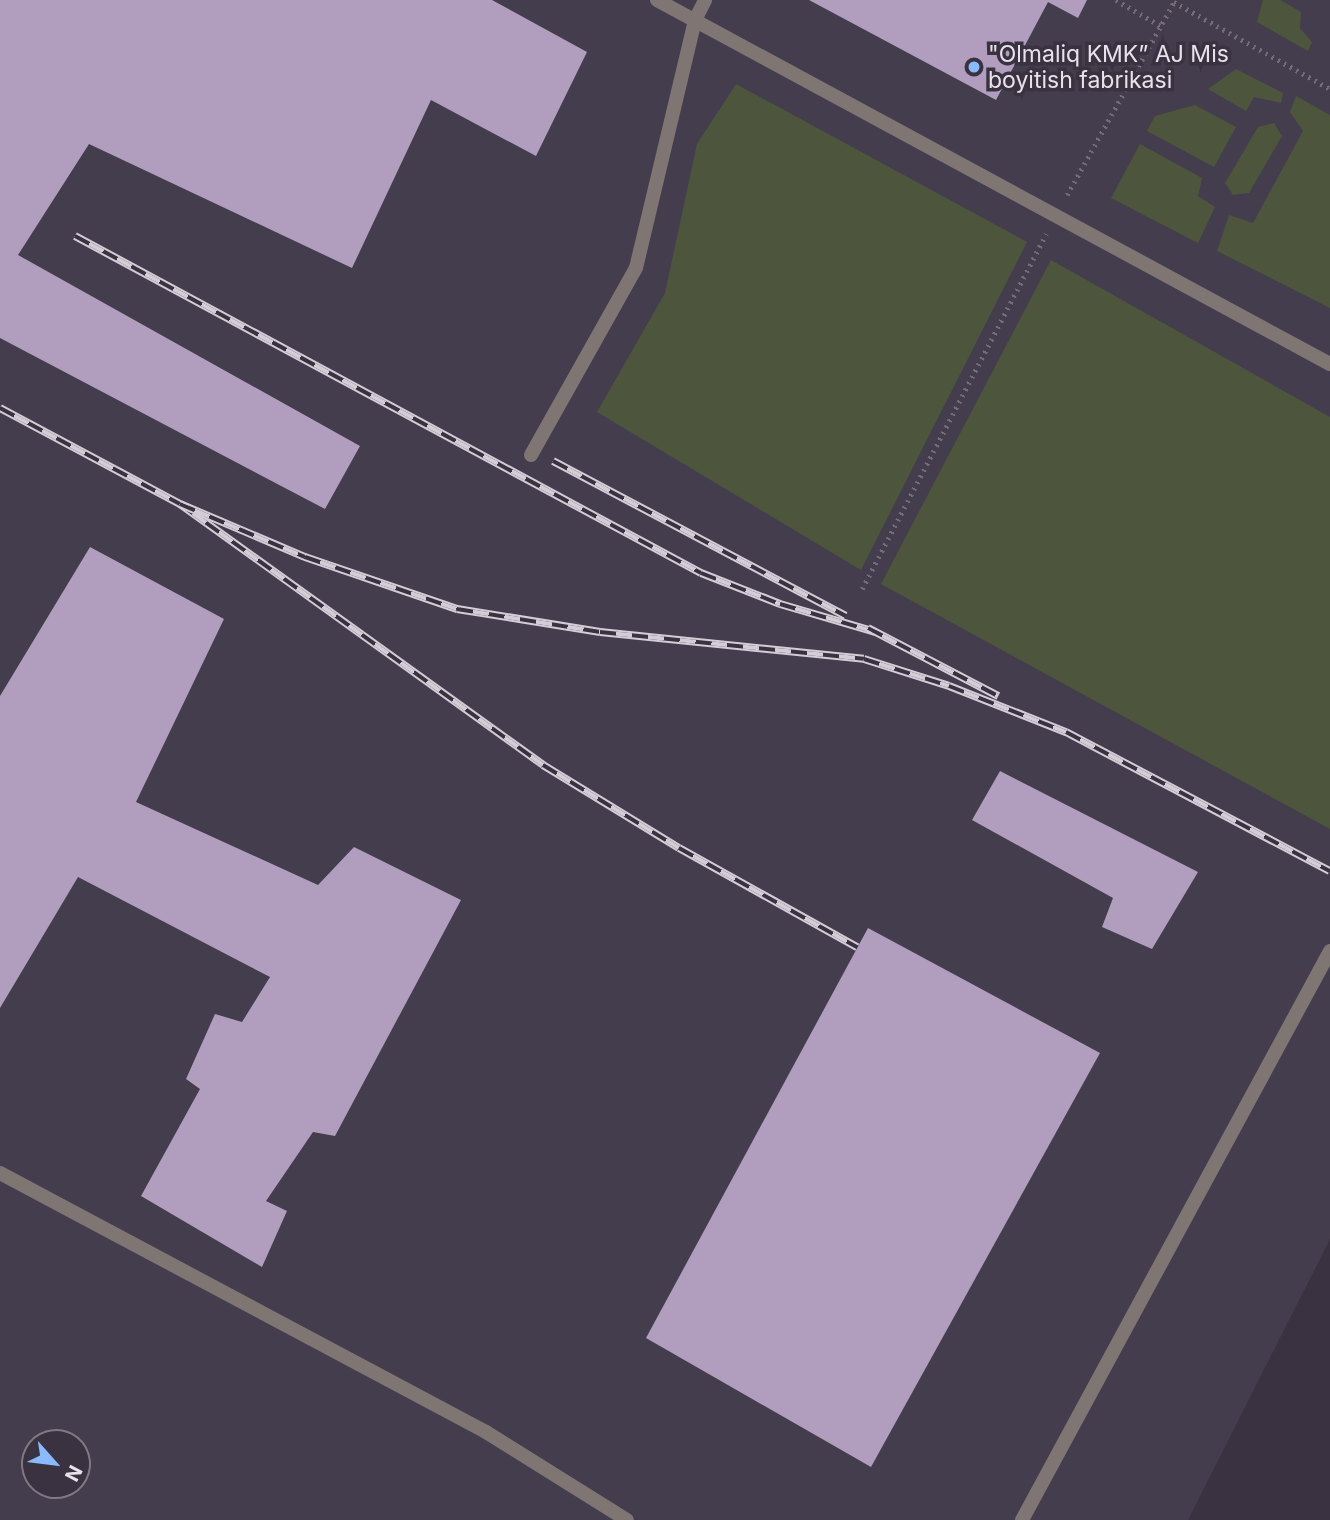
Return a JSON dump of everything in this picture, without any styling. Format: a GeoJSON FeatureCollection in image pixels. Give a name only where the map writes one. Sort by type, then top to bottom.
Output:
{"type":"FeatureCollection","features":[{"type":"Feature","properties":{"kind":"lane"},"geometry":{"type":"LineString","coordinates":[[657,0],[1330,364]]}},
{"type":"Feature","properties":{"kind":"lane"},"geometry":{"type":"LineString","coordinates":[[531,455],[636,268],[695,20],[705,0]]}},
{"type":"Feature","properties":{"kind":"lane"},"geometry":{"type":"LineString","coordinates":[[1022,1520],[1330,951]]}},
{"type":"Feature","properties":{"kind":"lane"},"geometry":{"type":"LineString","coordinates":[[0,1173],[486,1432],[627,1520]]}},
{"type":"Feature","properties":{"kind":"path"},"geometry":{"type":"LineString","coordinates":[[1116,0],[1161,26]]}},
{"type":"Feature","properties":{"kind":"path"},"geometry":{"type":"LineString","coordinates":[[862,589],[1036,252],[1175,1],[1330,89]]}},
{"type":"Feature","properties":{"kind":"shaded area"},"geometry":{"type":"Polygon","coordinates":[[[0,0],[1330,0],[1330,1239],[1188,1520],[0,1520],[0,0]]]}},
{"type":"Feature","properties":{"kind":"green space"},"geometry":{"type":"Polygon","coordinates":[[[1263,0],[1280,0],[1301,12],[1300,28],[1312,42],[1308,51],[1257,22],[1263,0]]]}},
{"type":"Feature","properties":{"kind":"green space"},"geometry":{"type":"Polygon","coordinates":[[[1236,69],[1283,93],[1281,103],[1254,97],[1246,111],[1208,89],[1236,69]]]}},
{"type":"Feature","properties":{"kind":"green space"},"geometry":{"type":"Polygon","coordinates":[[[736,84],[1027,242],[861,570],[597,412],[665,293],[697,144],[736,84]]]}},
{"type":"Feature","properties":{"kind":"green space"},"geometry":{"type":"Polygon","coordinates":[[[1296,96],[1330,115],[1330,308],[1217,251],[1229,215],[1253,223],[1303,131],[1290,112],[1296,96]]]}},
{"type":"Feature","properties":{"kind":"green space"},"geometry":{"type":"Polygon","coordinates":[[[1195,105],[1236,127],[1214,167],[1147,131],[1155,116],[1195,105]]]}},
{"type":"Feature","properties":{"kind":"green space"},"geometry":{"type":"Polygon","coordinates":[[[1274,123],[1282,136],[1249,193],[1233,195],[1225,183],[1258,127],[1274,123]]]}},
{"type":"Feature","properties":{"kind":"green space"},"geometry":{"type":"Polygon","coordinates":[[[1140,144],[1202,178],[1198,196],[1215,207],[1198,243],[1111,198],[1140,144]]]}},
{"type":"Feature","properties":{"kind":"green space"},"geometry":{"type":"Polygon","coordinates":[[[1051,260],[1330,417],[1330,829],[881,584],[1051,260]]]}},
{"type":"Feature","properties":{"kind":"building"},"geometry":{"type":"Polygon","coordinates":[[[0,0],[492,0],[587,52],[536,156],[431,100],[352,268],[89,144],[18,255],[360,446],[325,509],[0,338],[0,0]]]}},
{"type":"Feature","properties":{"kind":"building","name":"\"Olmaliq KMK” AJ Mis boyitish fabrikasi"},"geometry":{"type":"Polygon","coordinates":[[[809,0],[1087,0],[1078,18],[1048,2],[996,100],[809,0]]]}},
{"type":"Feature","properties":{"kind":"building"},"geometry":{"type":"Polygon","coordinates":[[[90,547],[224,619],[136,802],[318,885],[354,847],[461,900],[335,1136],[313,1132],[266,1201],[287,1211],[262,1267],[141,1196],[200,1089],[186,1079],[215,1014],[242,1022],[270,977],[78,877],[0,1008],[0,696],[90,547]]]}},
{"type":"Feature","properties":{"kind":"building"},"geometry":{"type":"Polygon","coordinates":[[[1000,771],[1198,872],[1152,949],[1102,927],[1113,898],[972,820],[1000,771]]]}},
{"type":"Feature","properties":{"kind":"building"},"geometry":{"type":"Polygon","coordinates":[[[868,928],[1100,1053],[871,1467],[646,1338],[868,928]]]}},
{"type":"Feature","properties":{"kind":"railway"},"geometry":{"type":"LineString","coordinates":[[75,236],[701,573],[780,604],[876,632]]}},
{"type":"Feature","properties":{"kind":"railway"},"geometry":{"type":"LineString","coordinates":[[0,408],[180,504],[543,765],[679,848],[857,947]]}},
{"type":"Feature","properties":{"kind":"railway"},"geometry":{"type":"LineString","coordinates":[[553,461],[846,616]]}},
{"type":"Feature","properties":{"kind":"railway"},"geometry":{"type":"LineString","coordinates":[[180,504],[305,557],[457,609],[600,632],[864,659],[949,686],[1066,732],[1330,871]]}},
{"type":"Feature","properties":{"kind":"railway"},"geometry":{"type":"LineString","coordinates":[[868,628],[998,696]]}},
{"type":"Feature","properties":{"kind":"place","name":"\"Olmaliq KMK” AJ Mis boyitish fabrikasi"},"geometry":{"type":"Point","coordinates":[974,67]}}]}
